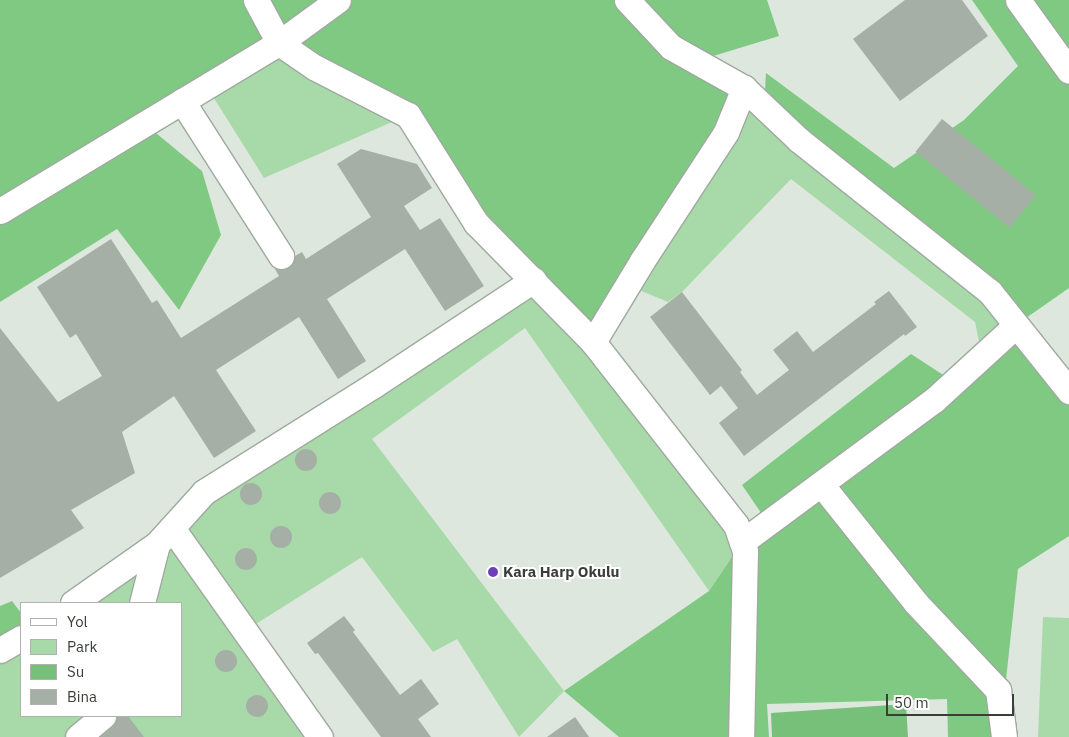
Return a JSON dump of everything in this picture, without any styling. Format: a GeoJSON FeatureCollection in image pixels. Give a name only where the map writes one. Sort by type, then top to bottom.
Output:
{"type":"FeatureCollection","features":[{"type":"Feature","properties":{"kind":"lane"},"geometry":{"type":"LineString","coordinates":[[256,0],[279,43],[314,67],[408,115],[476,223],[593,342],[736,525],[745,551],[741,737]]}},
{"type":"Feature","properties":{"kind":"lane"},"geometry":{"type":"LineString","coordinates":[[0,211],[279,43],[338,0]]}},
{"type":"Feature","properties":{"kind":"lane"},"geometry":{"type":"LineString","coordinates":[[627,0],[671,47],[744,88],[799,140],[990,292],[1069,391]]}},
{"type":"Feature","properties":{"kind":"lane"},"geometry":{"type":"LineString","coordinates":[[1026,3],[1069,71]]}},
{"type":"Feature","properties":{"kind":"lane"},"geometry":{"type":"LineString","coordinates":[[593,342],[642,261],[726,132],[744,88]]}},
{"type":"Feature","properties":{"kind":"lane"},"geometry":{"type":"LineString","coordinates":[[182,101],[281,256]]}},
{"type":"Feature","properties":{"kind":"lane"},"geometry":{"type":"LineString","coordinates":[[74,602],[164,536],[204,492],[374,385],[532,280]]}},
{"type":"Feature","properties":{"kind":"lane"},"geometry":{"type":"LineString","coordinates":[[742,542],[934,400],[1016,325]]}},
{"type":"Feature","properties":{"kind":"lane"},"geometry":{"type":"LineString","coordinates":[[821,484],[916,602],[998,690],[1004,737]]}},
{"type":"Feature","properties":{"kind":"lane"},"geometry":{"type":"LineString","coordinates":[[142,602],[164,536]]}},
{"type":"Feature","properties":{"kind":"lane"},"geometry":{"type":"LineString","coordinates":[[164,536],[320,737]]}},
{"type":"Feature","properties":{"kind":"lane"},"geometry":{"type":"LineString","coordinates":[[0,650],[20,639]]}},
{"type":"Feature","properties":{"kind":"lane"},"geometry":{"type":"LineString","coordinates":[[78,737],[102,717]]}},
{"type":"Feature","properties":{"kind":"green space"},"geometry":{"type":"Polygon","coordinates":[[[0,0],[256,0],[408,115],[264,178],[207,87],[0,0]]]}},
{"type":"Feature","properties":{"kind":"green space"},"geometry":{"type":"Polygon","coordinates":[[[744,88],[1016,325],[982,356],[975,322],[791,179],[682,292],[668,302],[627,285],[744,88]]]}},
{"type":"Feature","properties":{"kind":"green space"},"geometry":{"type":"Polygon","coordinates":[[[533,280],[742,542],[709,591],[525,328],[372,439],[564,691],[519,737],[457,639],[433,652],[362,557],[245,631],[320,737],[0,737],[0,650],[20,639],[20,717],[182,717],[182,602],[74,602],[204,492],[533,280]]]}},
{"type":"Feature","properties":{"kind":"green space"},"geometry":{"type":"Polygon","coordinates":[[[1043,617],[1069,618],[1069,737],[1038,737],[1043,617]]]}},
{"type":"Feature","properties":{"kind":"shaded area"},"geometry":{"type":"Polygon","coordinates":[[[0,0],[767,0],[779,36],[697,61],[744,88],[593,342],[476,223],[408,115],[279,43],[145,124],[202,171],[221,235],[179,310],[117,229],[0,302],[0,0]]]}},
{"type":"Feature","properties":{"kind":"shaded area"},"geometry":{"type":"Polygon","coordinates":[[[972,0],[1069,0],[1069,288],[1016,325],[764,107],[766,73],[894,168],[964,120],[1018,66],[972,0]]]}},
{"type":"Feature","properties":{"kind":"shaded area"},"geometry":{"type":"Polygon","coordinates":[[[1016,325],[1069,391],[1069,536],[1018,569],[1005,689],[998,690],[1004,737],[948,737],[947,699],[767,704],[769,737],[619,737],[564,691],[709,591],[742,542],[768,523],[742,485],[911,354],[954,382],[1016,325]]]}},
{"type":"Feature","properties":{"kind":"shaded area"},"geometry":{"type":"Polygon","coordinates":[[[12,601],[20,612],[20,639],[0,650],[0,606],[12,601]]]}},
{"type":"Feature","properties":{"kind":"water"},"geometry":{"type":"Polygon","coordinates":[[[906,704],[908,737],[772,737],[771,713],[906,704]]]}},
{"type":"Feature","properties":{"kind":"building"},"geometry":{"type":"Polygon","coordinates":[[[905,0],[962,0],[988,36],[900,101],[853,39],[905,0]]]}},
{"type":"Feature","properties":{"kind":"building"},"geometry":{"type":"Polygon","coordinates":[[[942,119],[1036,195],[1010,228],[916,152],[942,119]]]}},
{"type":"Feature","properties":{"kind":"building"},"geometry":{"type":"Polygon","coordinates":[[[361,149],[417,164],[432,188],[404,206],[420,230],[440,218],[484,286],[445,311],[405,249],[327,299],[366,361],[338,379],[299,317],[216,370],[256,431],[214,458],[174,396],[122,432],[135,473],[71,510],[84,528],[0,578],[0,328],[58,402],[102,376],[76,334],[70,338],[37,287],[111,239],[152,303],[157,300],[181,338],[279,276],[275,269],[288,268],[293,263],[295,256],[302,252],[306,259],[371,217],[337,164],[361,149]]]}},
{"type":"Feature","properties":{"kind":"building"},"geometry":{"type":"Polygon","coordinates":[[[889,291],[917,327],[905,336],[904,334],[744,456],[719,423],[738,408],[721,386],[710,395],[650,317],[682,292],[742,370],[740,372],[757,395],[789,370],[773,350],[797,331],[813,352],[876,304],[874,302],[889,291]]]}},
{"type":"Feature","properties":{"kind":"building"},"geometry":{"type":"Polygon","coordinates":[[[306,449],[314,452],[317,460],[314,468],[306,471],[298,468],[295,460],[298,452],[306,449]]]}},
{"type":"Feature","properties":{"kind":"building"},"geometry":{"type":"Polygon","coordinates":[[[251,483],[259,486],[262,494],[259,502],[251,505],[243,502],[240,494],[243,486],[251,483]]]}},
{"type":"Feature","properties":{"kind":"building"},"geometry":{"type":"Polygon","coordinates":[[[330,492],[338,495],[341,503],[338,511],[330,514],[322,511],[319,503],[322,495],[330,492]]]}},
{"type":"Feature","properties":{"kind":"building"},"geometry":{"type":"Polygon","coordinates":[[[281,526],[289,529],[292,537],[289,545],[281,548],[273,545],[270,537],[273,529],[281,526]]]}},
{"type":"Feature","properties":{"kind":"building"},"geometry":{"type":"Polygon","coordinates":[[[246,548],[254,551],[257,559],[254,567],[246,570],[238,567],[235,559],[238,551],[246,548]]]}},
{"type":"Feature","properties":{"kind":"building"},"geometry":{"type":"Polygon","coordinates":[[[344,616],[355,630],[353,632],[400,695],[421,679],[439,704],[418,719],[431,737],[381,737],[318,653],[315,654],[307,643],[344,616]]]}},
{"type":"Feature","properties":{"kind":"building"},"geometry":{"type":"Polygon","coordinates":[[[226,650],[234,653],[237,661],[234,669],[226,672],[218,669],[215,661],[218,653],[226,650]]]}},
{"type":"Feature","properties":{"kind":"building"},"geometry":{"type":"Polygon","coordinates":[[[257,695],[265,698],[268,706],[265,714],[257,717],[249,714],[246,706],[249,698],[257,695]]]}},
{"type":"Feature","properties":{"kind":"building"},"geometry":{"type":"Polygon","coordinates":[[[117,717],[129,717],[144,737],[100,737],[113,727],[117,717]]]}},
{"type":"Feature","properties":{"kind":"building"},"geometry":{"type":"Polygon","coordinates":[[[575,717],[589,737],[547,737],[575,717]]]}},
{"type":"Feature","properties":{"kind":"place","name":"Kara Harp Okulu"},"geometry":{"type":"Point","coordinates":[493,572]}}]}
